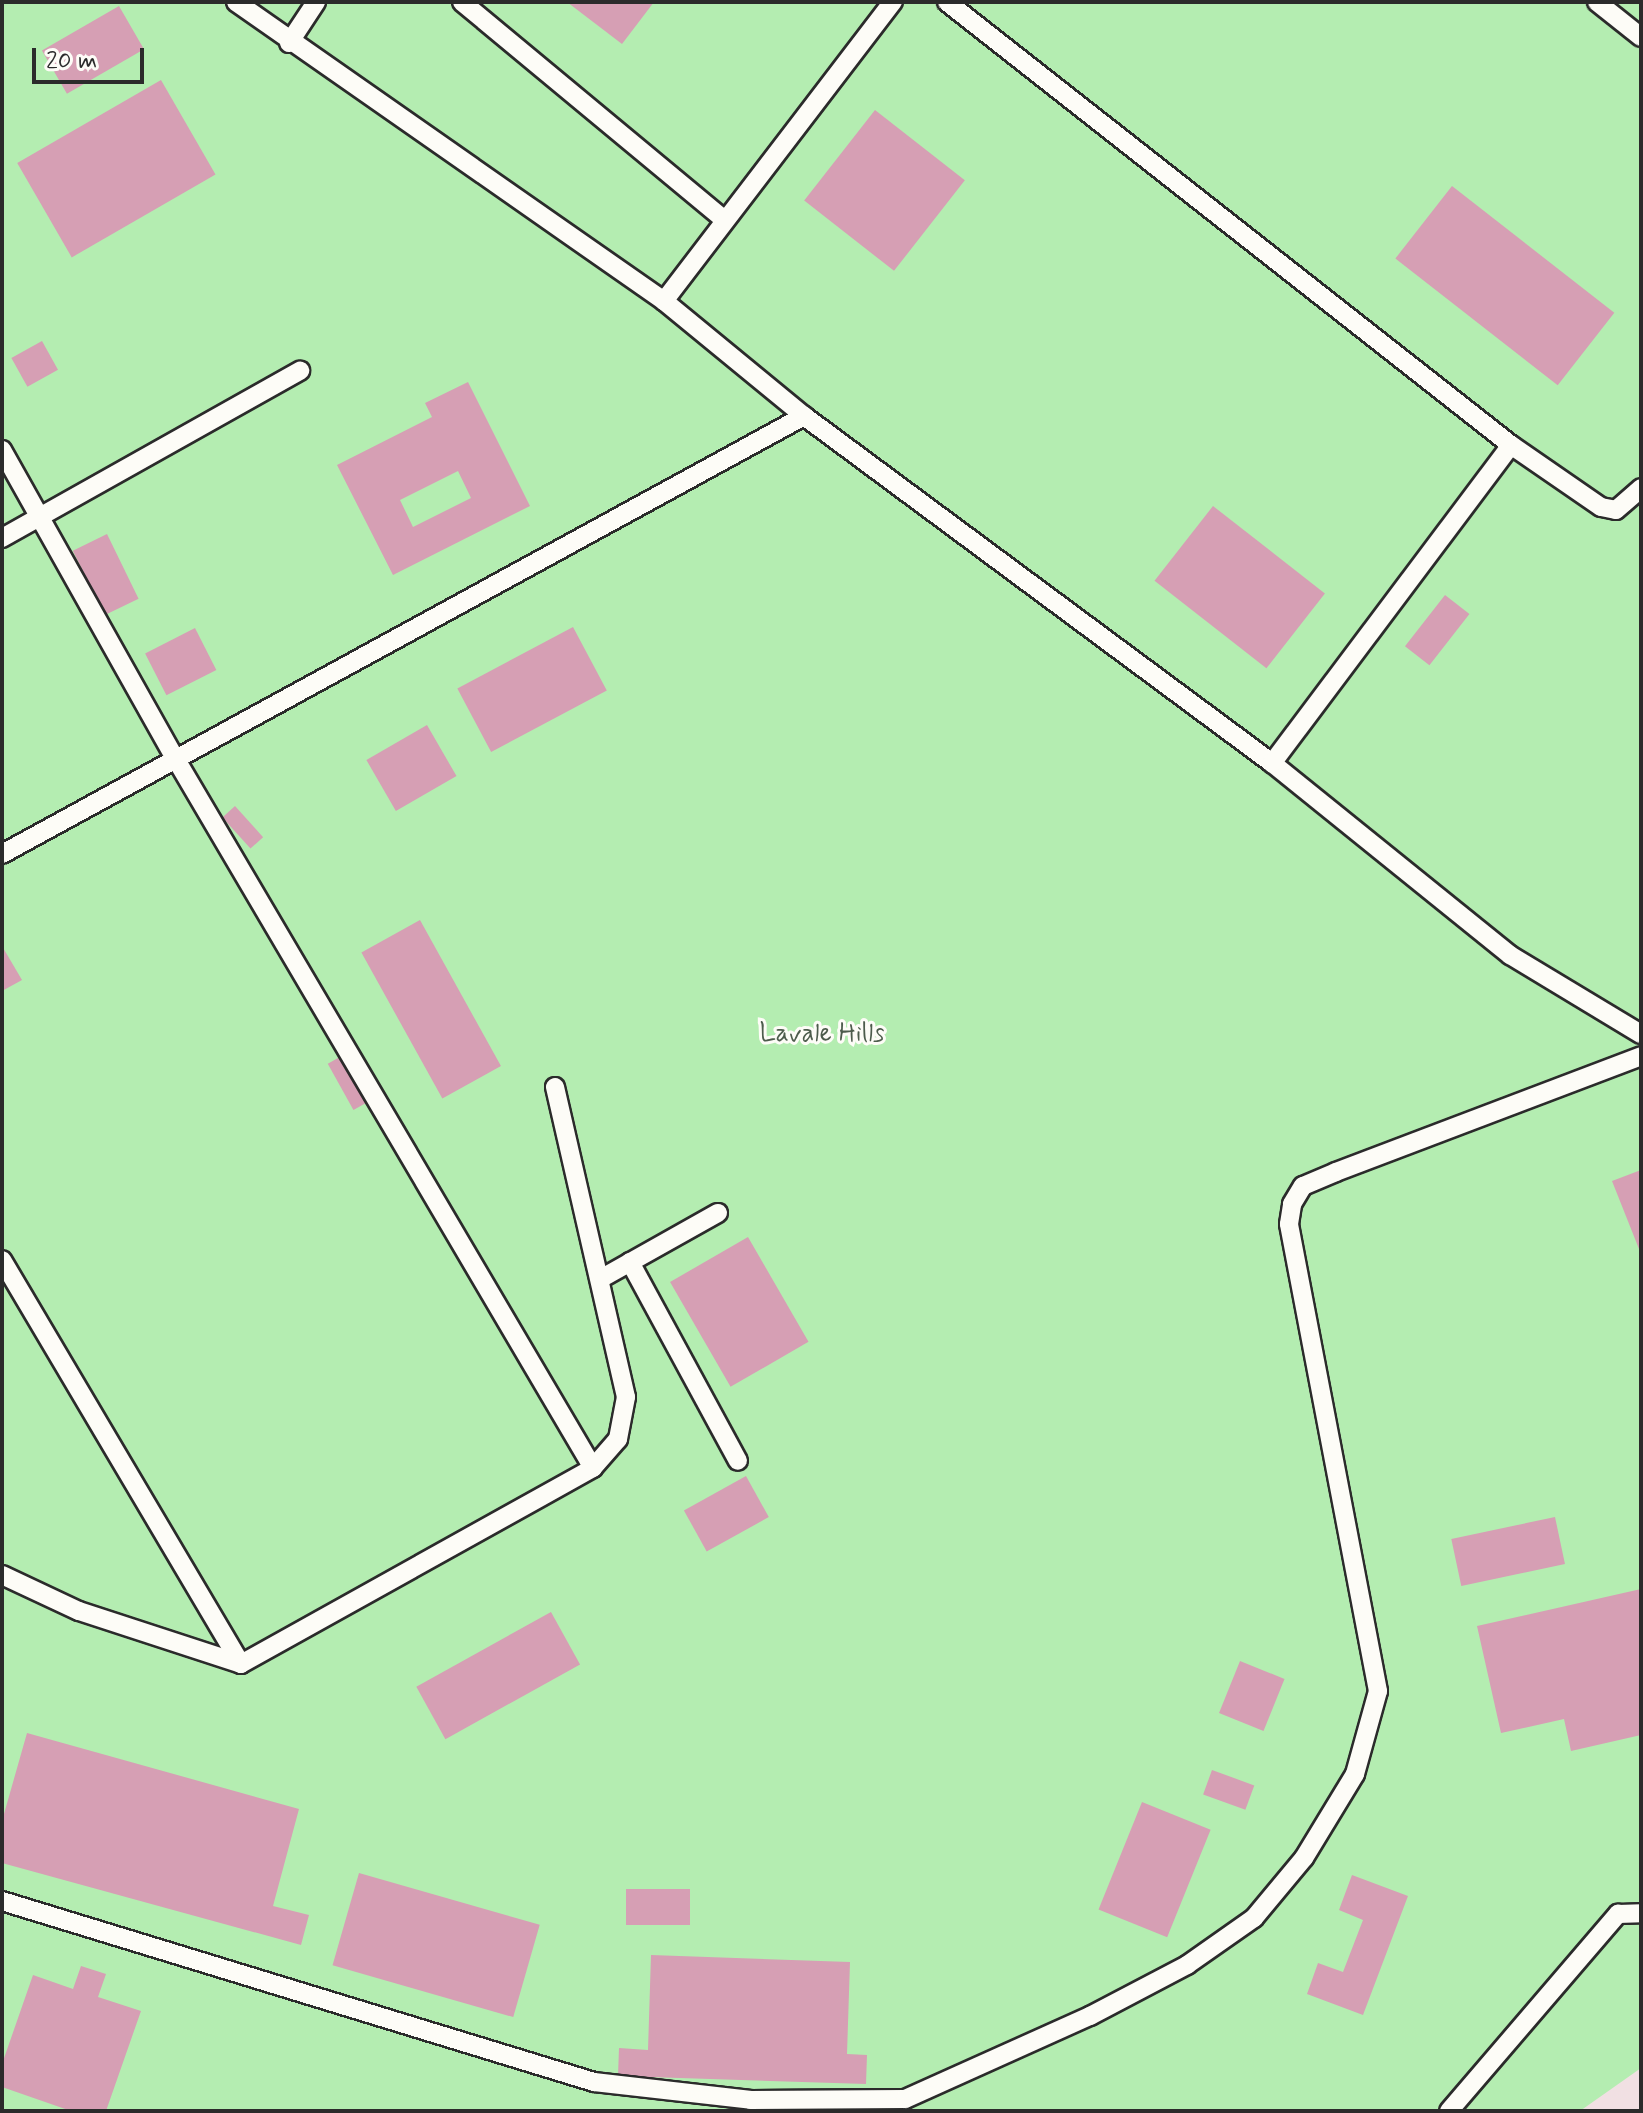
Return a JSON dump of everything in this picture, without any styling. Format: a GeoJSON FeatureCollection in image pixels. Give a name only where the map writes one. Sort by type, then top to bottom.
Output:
{"type":"FeatureCollection","features":[{"type":"Feature","properties":{"kind":"lane"},"geometry":{"type":"LineString","coordinates":[[236,2],[289,43],[664,301],[804,416],[1272,763],[1510,955],[1641,1034]]}},
{"type":"Feature","properties":{"kind":"lane"},"geometry":{"type":"LineString","coordinates":[[289,43],[316,2]]}},
{"type":"Feature","properties":{"kind":"lane"},"geometry":{"type":"LineString","coordinates":[[462,2],[722,218]]}},
{"type":"Feature","properties":{"kind":"lane"},"geometry":{"type":"LineString","coordinates":[[664,301],[722,218],[893,2]]}},
{"type":"Feature","properties":{"kind":"lane"},"geometry":{"type":"LineString","coordinates":[[947,2],[1511,445],[1601,507],[1616,510],[1641,488]]}},
{"type":"Feature","properties":{"kind":"lane"},"geometry":{"type":"LineString","coordinates":[[1597,2],[1641,37]]}},
{"type":"Feature","properties":{"kind":"lane"},"geometry":{"type":"LineString","coordinates":[[2,538],[300,371]]}},
{"type":"Feature","properties":{"kind":"lane"},"geometry":{"type":"LineString","coordinates":[[2,854],[174,756],[804,416]]}},
{"type":"Feature","properties":{"kind":"lane"},"geometry":{"type":"LineString","coordinates":[[1272,763],[1511,445]]}},
{"type":"Feature","properties":{"kind":"lane"},"geometry":{"type":"LineString","coordinates":[[2,450],[174,756],[593,1468]]}},
{"type":"Feature","properties":{"kind":"lane"},"geometry":{"type":"LineString","coordinates":[[2,1901],[594,2082],[751,2100],[905,2099],[1090,2016],[1187,1965],[1254,1918],[1304,1858],[1355,1774],[1378,1691],[1289,1224],[1292,1204],[1303,1186],[1336,1172],[1641,1056]]}},
{"type":"Feature","properties":{"kind":"lane"},"geometry":{"type":"LineString","coordinates":[[2,1575],[79,1611],[241,1664],[593,1468],[618,1439],[626,1397],[602,1278],[555,1087]]}},
{"type":"Feature","properties":{"kind":"lane"},"geometry":{"type":"LineString","coordinates":[[602,1278],[718,1213]]}},
{"type":"Feature","properties":{"kind":"lane"},"geometry":{"type":"LineString","coordinates":[[2,1260],[241,1664]]}},
{"type":"Feature","properties":{"kind":"lane"},"geometry":{"type":"LineString","coordinates":[[630,1262],[738,1461]]}},
{"type":"Feature","properties":{"kind":"lane"},"geometry":{"type":"LineString","coordinates":[[1449,2111],[1618,1914],[1641,1913]]}},
{"type":"Feature","properties":{"kind":"green space","name":"Lavale Hills"},"geometry":{"type":"Polygon","coordinates":[[[2,2],[1641,2],[1641,2068],[1580,2111],[2,2111],[2,2]]]}},
{"type":"Feature","properties":{"kind":"building"},"geometry":{"type":"Polygon","coordinates":[[[567,2],[654,2],[622,44],[567,2]]]}},
{"type":"Feature","properties":{"kind":"building"},"geometry":{"type":"Polygon","coordinates":[[[119,6],[144,49],[67,94],[42,50],[119,6]]]}},
{"type":"Feature","properties":{"kind":"building"},"geometry":{"type":"Polygon","coordinates":[[[161,80],[216,174],[72,257],[17,163],[161,80]]]}},
{"type":"Feature","properties":{"kind":"building"},"geometry":{"type":"Polygon","coordinates":[[[875,110],[965,180],[894,271],[804,201],[875,110]]]}},
{"type":"Feature","properties":{"kind":"building"},"geometry":{"type":"Polygon","coordinates":[[[1452,186],[1614,313],[1558,385],[1395,258],[1452,186]]]}},
{"type":"Feature","properties":{"kind":"building"},"geometry":{"type":"Polygon","coordinates":[[[42,341],[58,370],[27,387],[11,358],[42,341]]]}},
{"type":"Feature","properties":{"kind":"building"},"geometry":{"type":"Polygon","coordinates":[[[468,382],[530,506],[393,575],[337,465],[432,417],[425,403],[468,382]],[[458,471],[400,500],[413,527],[471,498],[458,471]]]}},
{"type":"Feature","properties":{"kind":"building"},"geometry":{"type":"Polygon","coordinates":[[[1213,506],[1325,593],[1266,668],[1155,581],[1213,506]]]}},
{"type":"Feature","properties":{"kind":"building"},"geometry":{"type":"Polygon","coordinates":[[[107,534],[139,599],[104,615],[73,551],[107,534]]]}},
{"type":"Feature","properties":{"kind":"building"},"geometry":{"type":"Polygon","coordinates":[[[1445,595],[1469,614],[1429,665],[1405,646],[1445,595]]]}},
{"type":"Feature","properties":{"kind":"building"},"geometry":{"type":"Polygon","coordinates":[[[573,627],[607,691],[491,752],[457,689],[573,627]]]}},
{"type":"Feature","properties":{"kind":"building"},"geometry":{"type":"Polygon","coordinates":[[[195,628],[216,670],[166,695],[145,653],[195,628]]]}},
{"type":"Feature","properties":{"kind":"building"},"geometry":{"type":"Polygon","coordinates":[[[427,725],[456,776],[396,811],[366,760],[427,725]]]}},
{"type":"Feature","properties":{"kind":"building"},"geometry":{"type":"Polygon","coordinates":[[[235,806],[263,837],[250,849],[222,817],[235,806]]]}},
{"type":"Feature","properties":{"kind":"building"},"geometry":{"type":"Polygon","coordinates":[[[420,920],[501,1066],[442,1099],[361,952],[420,920]]]}},
{"type":"Feature","properties":{"kind":"building"},"geometry":{"type":"Polygon","coordinates":[[[2,946],[22,980],[2,991],[2,946]]]}},
{"type":"Feature","properties":{"kind":"building"},"geometry":{"type":"Polygon","coordinates":[[[347,1053],[373,1099],[353,1110],[328,1064],[347,1053]]]}},
{"type":"Feature","properties":{"kind":"building"},"geometry":{"type":"Polygon","coordinates":[[[1641,1170],[1641,1254],[1612,1181],[1641,1170]]]}},
{"type":"Feature","properties":{"kind":"building"},"geometry":{"type":"Polygon","coordinates":[[[748,1237],[809,1342],[731,1387],[670,1282],[748,1237]]]}},
{"type":"Feature","properties":{"kind":"building"},"geometry":{"type":"Polygon","coordinates":[[[746,1476],[769,1517],[707,1552],[684,1510],[746,1476]]]}},
{"type":"Feature","properties":{"kind":"building"},"geometry":{"type":"Polygon","coordinates":[[[1555,1517],[1565,1564],[1461,1586],[1451,1539],[1555,1517]]]}},
{"type":"Feature","properties":{"kind":"building"},"geometry":{"type":"Polygon","coordinates":[[[1641,1589],[1641,1735],[1571,1751],[1564,1719],[1501,1733],[1477,1626],[1641,1589]]]}},
{"type":"Feature","properties":{"kind":"building"},"geometry":{"type":"Polygon","coordinates":[[[551,1612],[580,1664],[445,1739],[416,1687],[551,1612]]]}},
{"type":"Feature","properties":{"kind":"building"},"geometry":{"type":"Polygon","coordinates":[[[1240,1661],[1285,1679],[1264,1731],[1219,1713],[1240,1661]]]}},
{"type":"Feature","properties":{"kind":"building"},"geometry":{"type":"Polygon","coordinates":[[[27,1733],[299,1809],[273,1906],[309,1915],[301,1945],[2,1863],[2,1821],[27,1733]]]}},
{"type":"Feature","properties":{"kind":"building"},"geometry":{"type":"Polygon","coordinates":[[[1212,1770],[1254,1785],[1245,1810],[1203,1794],[1212,1770]]]}},
{"type":"Feature","properties":{"kind":"building"},"geometry":{"type":"Polygon","coordinates":[[[1142,1802],[1211,1830],[1167,1937],[1099,1910],[1142,1802]]]}},
{"type":"Feature","properties":{"kind":"building"},"geometry":{"type":"Polygon","coordinates":[[[359,1873],[540,1925],[513,2017],[333,1965],[359,1873]]]}},
{"type":"Feature","properties":{"kind":"building"},"geometry":{"type":"Polygon","coordinates":[[[1352,1875],[1408,1896],[1363,2015],[1307,1994],[1318,1963],[1343,1972],[1363,1920],[1339,1910],[1352,1875]]]}},
{"type":"Feature","properties":{"kind":"building"},"geometry":{"type":"Polygon","coordinates":[[[626,1889],[690,1889],[690,1925],[626,1925],[626,1889]]]}},
{"type":"Feature","properties":{"kind":"building"},"geometry":{"type":"Polygon","coordinates":[[[651,1955],[850,1962],[847,2054],[867,2055],[866,2084],[618,2076],[619,2048],[648,2050],[651,1955]]]}},
{"type":"Feature","properties":{"kind":"building"},"geometry":{"type":"Polygon","coordinates":[[[81,1966],[106,1974],[98,1997],[141,2011],[106,2111],[71,2111],[2,2087],[2,2064],[33,1975],[73,1989],[81,1966]]]}}]}
